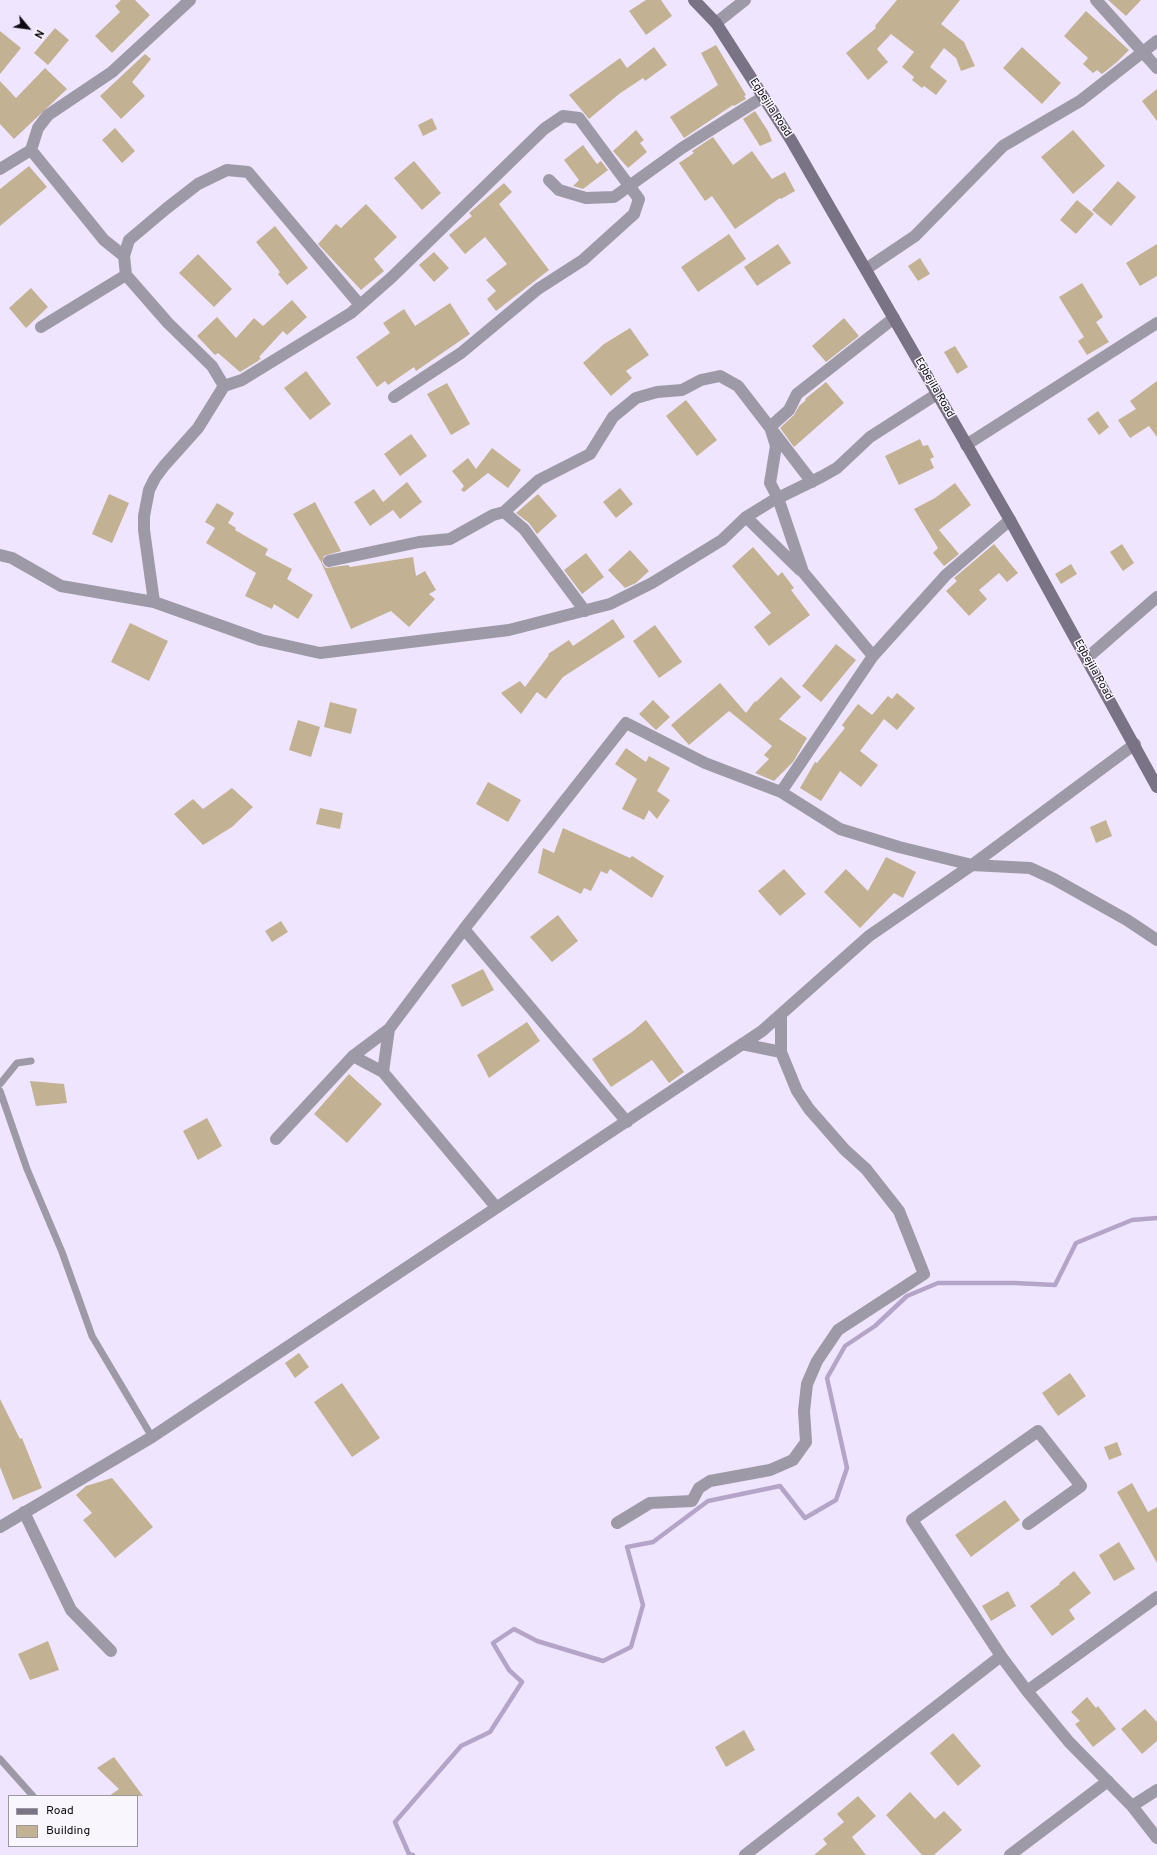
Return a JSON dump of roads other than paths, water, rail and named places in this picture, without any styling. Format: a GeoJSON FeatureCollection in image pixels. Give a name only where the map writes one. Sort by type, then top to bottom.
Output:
{"type":"FeatureCollection","features":[{"type":"Feature","properties":{"kind":"street"},"geometry":{"type":"LineString","coordinates":[[0,169],[31,150],[38,128],[48,115],[112,72],[190,0]]}},
{"type":"Feature","properties":{"kind":"street","name":"Egbejila Road"},"geometry":{"type":"LineString","coordinates":[[694,0],[716,23],[791,140],[1010,520],[1157,786]]}},
{"type":"Feature","properties":{"kind":"street"},"geometry":{"type":"LineString","coordinates":[[716,23],[745,0]]}},
{"type":"Feature","properties":{"kind":"street"},"geometry":{"type":"LineString","coordinates":[[1096,0],[1157,68]]}},
{"type":"Feature","properties":{"kind":"street"},"geometry":{"type":"LineString","coordinates":[[866,269],[916,236],[1003,146],[1080,100],[1157,41]]}},
{"type":"Feature","properties":{"kind":"street"},"geometry":{"type":"LineString","coordinates":[[549,180],[560,190],[586,198],[614,197],[682,148],[763,97]]}},
{"type":"Feature","properties":{"kind":"street"},"geometry":{"type":"LineString","coordinates":[[154,602],[144,530],[144,516],[149,490],[155,478],[164,466],[198,428],[224,386],[242,380],[332,324],[342,320],[392,277],[544,129],[563,116],[579,118],[639,199],[634,214],[583,260],[538,289],[461,353],[394,397]]}},
{"type":"Feature","properties":{"kind":"street"},"geometry":{"type":"LineString","coordinates":[[31,150],[104,240],[124,256]]}},
{"type":"Feature","properties":{"kind":"street"},"geometry":{"type":"LineString","coordinates":[[224,386],[212,366],[168,322],[126,275],[124,256],[130,240],[198,184],[228,170],[248,172],[360,304]]}},
{"type":"Feature","properties":{"kind":"street"},"geometry":{"type":"LineString","coordinates":[[41,327],[126,275]]}},
{"type":"Feature","properties":{"kind":"street"},"geometry":{"type":"LineString","coordinates":[[770,427],[789,410],[797,394],[894,318]]}},
{"type":"Feature","properties":{"kind":"street"},"geometry":{"type":"LineString","coordinates":[[966,445],[1157,323]]}},
{"type":"Feature","properties":{"kind":"street"},"geometry":{"type":"LineString","coordinates":[[329,561],[419,542],[450,539],[493,514],[504,512],[539,480],[590,454],[613,417],[636,398],[657,392],[682,390],[701,380],[720,376],[738,386],[812,482]]}},
{"type":"Feature","properties":{"kind":"street"},"geometry":{"type":"LineString","coordinates":[[0,555],[12,558],[61,586],[154,602],[261,640],[320,653],[509,630],[610,604],[652,583],[722,540],[746,517],[778,498],[837,468],[870,437],[936,394]]}},
{"type":"Feature","properties":{"kind":"street"},"geometry":{"type":"LineString","coordinates":[[770,427],[776,446],[770,483],[778,498],[803,572]]}},
{"type":"Feature","properties":{"kind":"street"},"geometry":{"type":"LineString","coordinates":[[504,512],[524,529],[585,611]]}},
{"type":"Feature","properties":{"kind":"street"},"geometry":{"type":"LineString","coordinates":[[746,517],[803,572],[873,656]]}},
{"type":"Feature","properties":{"kind":"street"},"geometry":{"type":"LineString","coordinates":[[781,792],[873,656],[946,575],[1010,520]]}},
{"type":"Feature","properties":{"kind":"street"},"geometry":{"type":"LineString","coordinates":[[1087,658],[1157,597]]}},
{"type":"Feature","properties":{"kind":"street"},"geometry":{"type":"LineString","coordinates":[[276,1138],[353,1056],[389,1029],[464,929],[626,723],[705,763],[781,792],[840,829],[899,847],[972,866],[1030,868],[1054,879],[1127,920],[1157,940]]}},
{"type":"Feature","properties":{"kind":"street"},"geometry":{"type":"LineString","coordinates":[[0,1527],[152,1437],[762,1031],[869,936],[972,866],[1134,744]]}},
{"type":"Feature","properties":{"kind":"street"},"geometry":{"type":"LineString","coordinates":[[464,929],[627,1122]]}},
{"type":"Feature","properties":{"kind":"street"},"geometry":{"type":"LineString","coordinates":[[617,1523],[650,1503],[692,1501],[699,1488],[710,1481],[770,1470],[794,1460],[806,1442],[804,1412],[806,1384],[817,1361],[838,1330],[924,1274],[899,1211],[866,1169],[845,1150],[809,1109],[797,1091],[780,1052],[781,1014]]}},
{"type":"Feature","properties":{"kind":"street"},"geometry":{"type":"LineString","coordinates":[[383,1072],[389,1029]]}},
{"type":"Feature","properties":{"kind":"street"},"geometry":{"type":"LineString","coordinates":[[742,1044],[780,1052]]}},
{"type":"Feature","properties":{"kind":"street"},"geometry":{"type":"LineString","coordinates":[[353,1056],[383,1072],[496,1207]]}},
{"type":"Feature","properties":{"kind":"street"},"geometry":{"type":"LineString","coordinates":[[1028,1524],[1081,1486],[1038,1430],[912,1520],[1001,1656],[1027,1691],[1069,1742],[1132,1806],[1157,1838]]}},
{"type":"Feature","properties":{"kind":"street"},"geometry":{"type":"LineString","coordinates":[[24,1512],[71,1610],[111,1651]]}},
{"type":"Feature","properties":{"kind":"street"},"geometry":{"type":"LineString","coordinates":[[1027,1691],[1157,1597]]}},
{"type":"Feature","properties":{"kind":"street"},"geometry":{"type":"LineString","coordinates":[[745,1855],[1001,1656]]}},
{"type":"Feature","properties":{"kind":"street"},"geometry":{"type":"LineString","coordinates":[[1010,1855],[1108,1781]]}},
{"type":"Feature","properties":{"kind":"street"},"geometry":{"type":"LineString","coordinates":[[1132,1806],[1157,1790]]}},
{"type":"Feature","properties":{"kind":"lane"},"geometry":{"type":"LineString","coordinates":[[0,1084],[17,1063],[31,1061]]}},
{"type":"Feature","properties":{"kind":"lane"},"geometry":{"type":"LineString","coordinates":[[0,1091],[27,1168],[62,1252],[92,1336],[152,1437]]}},
{"type":"Feature","properties":{"kind":"lane"},"geometry":{"type":"LineString","coordinates":[[0,1759],[32,1795]]}},
{"type":"Feature","properties":{"kind":"waterway"},"geometry":{"type":"LineString","coordinates":[[413,1855],[409,1854],[395,1822],[461,1746],[490,1732],[522,1682],[509,1670],[493,1643],[514,1629],[537,1641],[603,1661],[631,1647],[643,1605],[627,1547],[653,1542],[708,1501],[780,1486],[805,1518],[836,1500],[847,1468],[827,1378],[845,1346],[875,1326],[907,1296],[938,1283],[1015,1283],[1055,1285],[1076,1243],[1132,1220],[1157,1218]]}}]}
